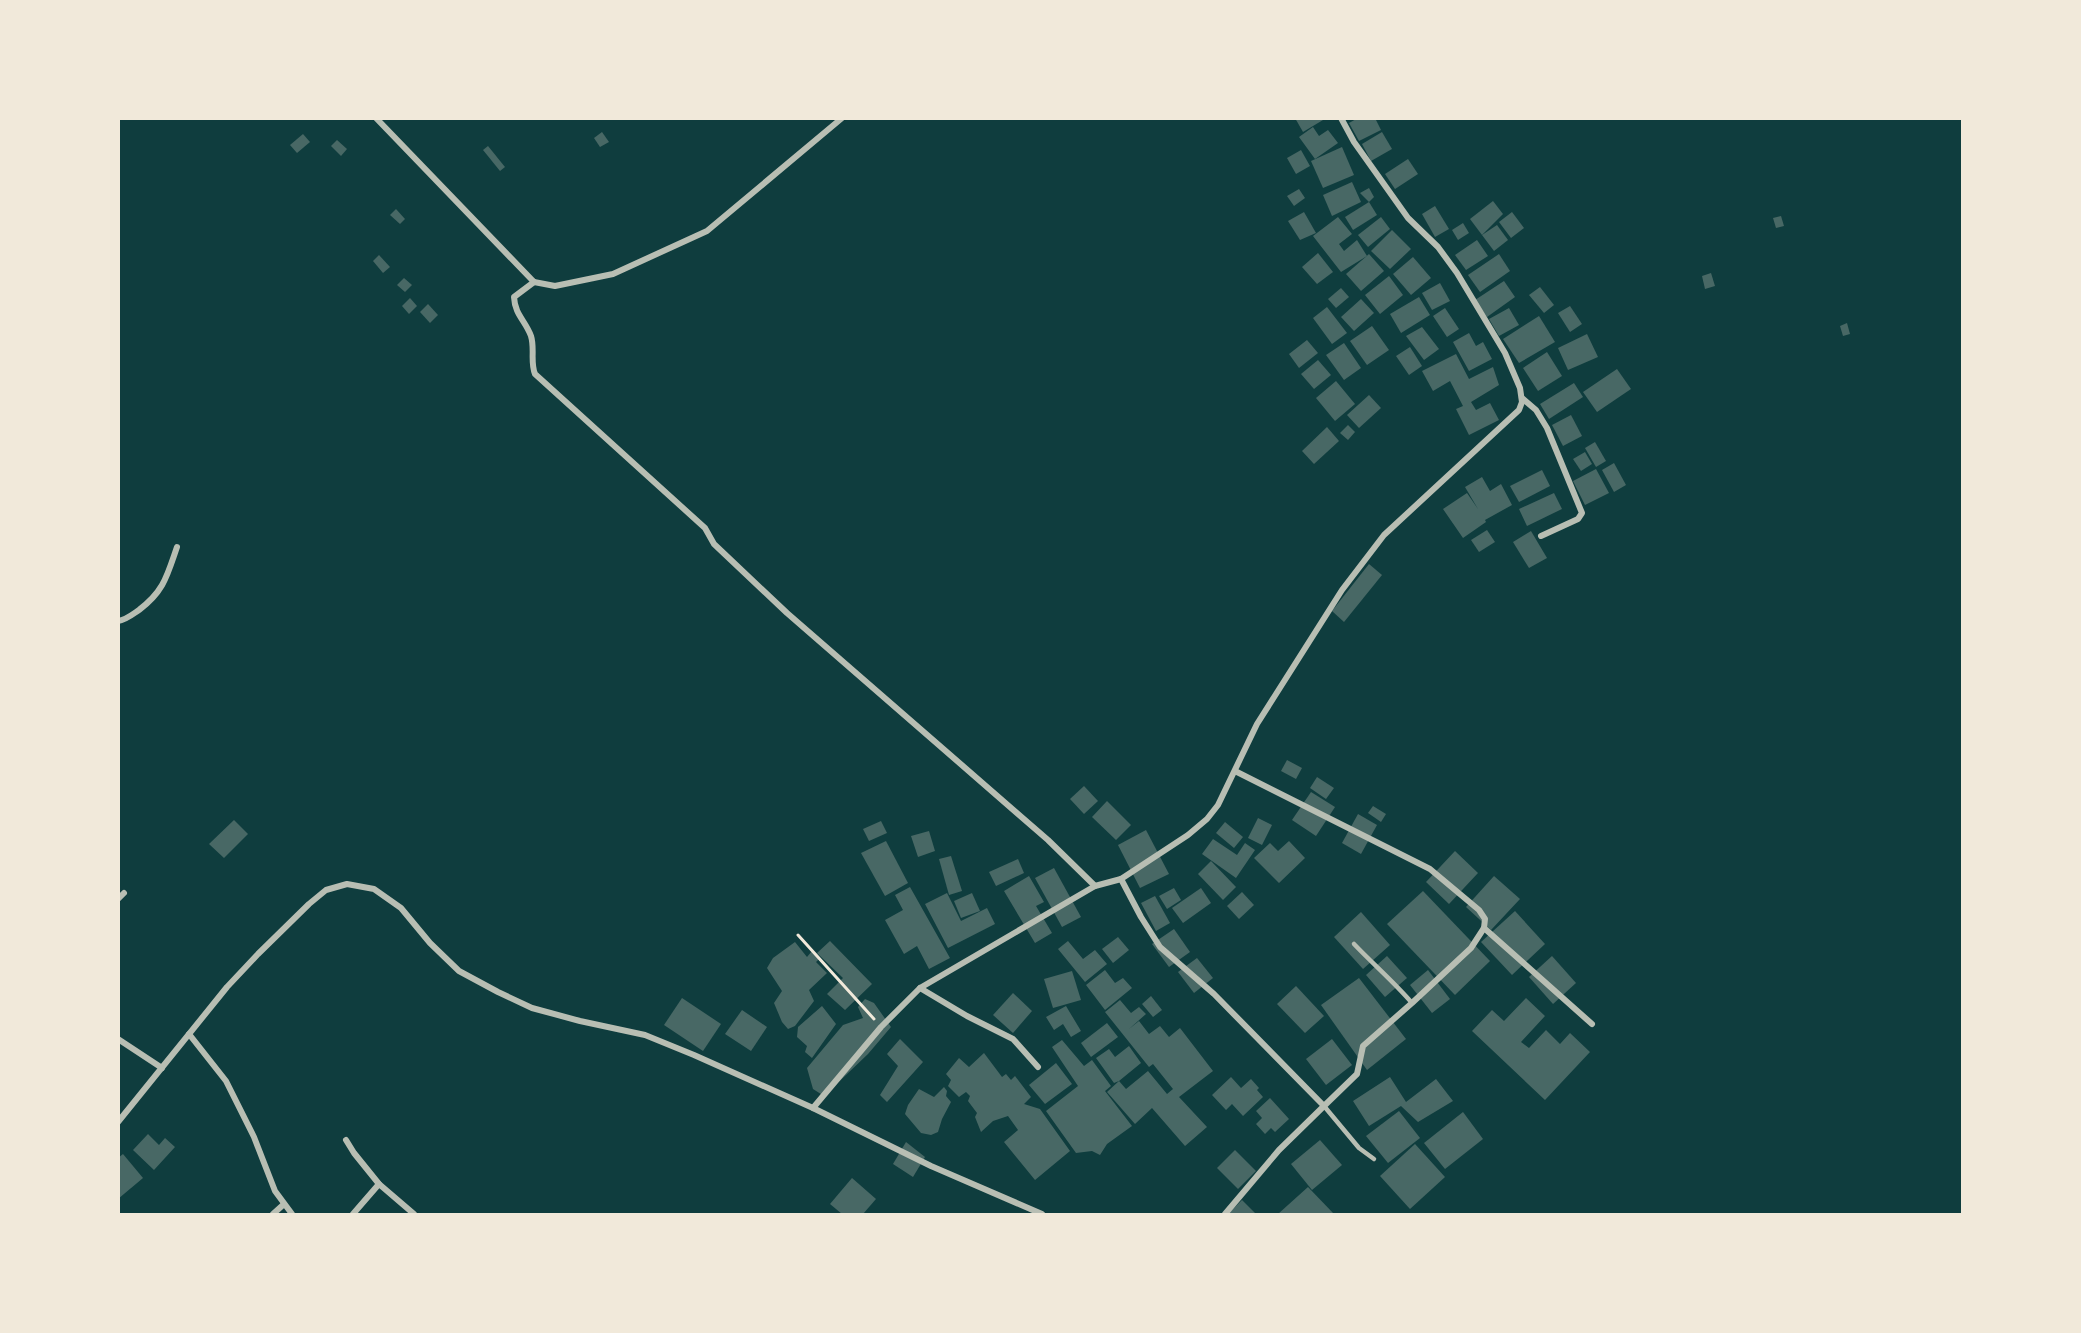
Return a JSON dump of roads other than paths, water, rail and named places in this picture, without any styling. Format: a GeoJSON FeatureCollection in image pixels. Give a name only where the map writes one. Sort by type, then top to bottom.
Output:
{"type":"FeatureCollection","features":[{"type":"Feature","properties":{"kind":"street"},"geometry":{"type":"LineString","coordinates":[[376,118],[534,282],[555,286],[613,274],[707,231],[842,118]]}},
{"type":"Feature","properties":{"kind":"street"},"geometry":{"type":"LineString","coordinates":[[813,1108],[881,1027],[920,988],[1095,886],[1121,879],[1188,835],[1207,819],[1218,805],[1257,724],[1341,590],[1384,535],[1519,410],[1522,398],[1520,387],[1505,352],[1457,273],[1438,248],[1408,218],[1354,142],[1341,118]]}},
{"type":"Feature","properties":{"kind":"street"},"geometry":{"type":"LineString","coordinates":[[534,282],[514,297],[514,309],[531,337],[534,354],[532,366],[535,374],[705,528],[714,544],[787,613],[1048,840],[1095,886]]}},
{"type":"Feature","properties":{"kind":"street"},"geometry":{"type":"LineString","coordinates":[[1522,398],[1536,410],[1547,428],[1582,513],[1578,519],[1541,536]]}},
{"type":"Feature","properties":{"kind":"street"},"geometry":{"type":"LineString","coordinates":[[118,621],[133,614],[157,594],[163,586],[177,547]]}},
{"type":"Feature","properties":{"kind":"street"},"geometry":{"type":"LineString","coordinates":[[1225,1215],[1279,1150],[1357,1074],[1363,1046],[1471,948],[1484,928],[1485,919],[1479,910],[1430,869],[1235,771]]}},
{"type":"Feature","properties":{"kind":"street"},"geometry":{"type":"LineString","coordinates":[[1121,879],[1144,923],[1160,947],[1214,994],[1324,1106]]}},
{"type":"Feature","properties":{"kind":"street"},"geometry":{"type":"LineString","coordinates":[[118,1122],[227,987],[309,904],[326,890],[347,884],[374,889],[401,908],[430,943],[459,971],[498,992],[532,1008],[645,1035],[694,1054],[813,1108],[931,1166],[1042,1215]]}},
{"type":"Feature","properties":{"kind":"street"},"geometry":{"type":"LineString","coordinates":[[118,899],[124,893]]}},
{"type":"Feature","properties":{"kind":"street"},"geometry":{"type":"LineString","coordinates":[[1484,928],[1592,1024]]}},
{"type":"Feature","properties":{"kind":"street"},"geometry":{"type":"LineString","coordinates":[[920,988],[1013,1039],[1038,1067]]}},
{"type":"Feature","properties":{"kind":"street"},"geometry":{"type":"LineString","coordinates":[[189,1034],[226,1081],[254,1137],[275,1191],[292,1215]]}},
{"type":"Feature","properties":{"kind":"street"},"geometry":{"type":"LineString","coordinates":[[118,1039],[162,1068]]}},
{"type":"Feature","properties":{"kind":"street"},"geometry":{"type":"LineString","coordinates":[[346,1140],[379,1184],[414,1215]]}},
{"type":"Feature","properties":{"kind":"street"},"geometry":{"type":"LineString","coordinates":[[353,1215],[379,1184]]}},
{"type":"Feature","properties":{"kind":"street"},"geometry":{"type":"LineString","coordinates":[[273,1215],[283,1205]]}},
{"type":"Feature","properties":{"kind":"lane"},"geometry":{"type":"LineString","coordinates":[[1354,944],[1379,971],[1392,980],[1412,1003]]}},
{"type":"Feature","properties":{"kind":"lane"},"geometry":{"type":"LineString","coordinates":[[1324,1106],[1359,1148],[1374,1159]]}}]}
